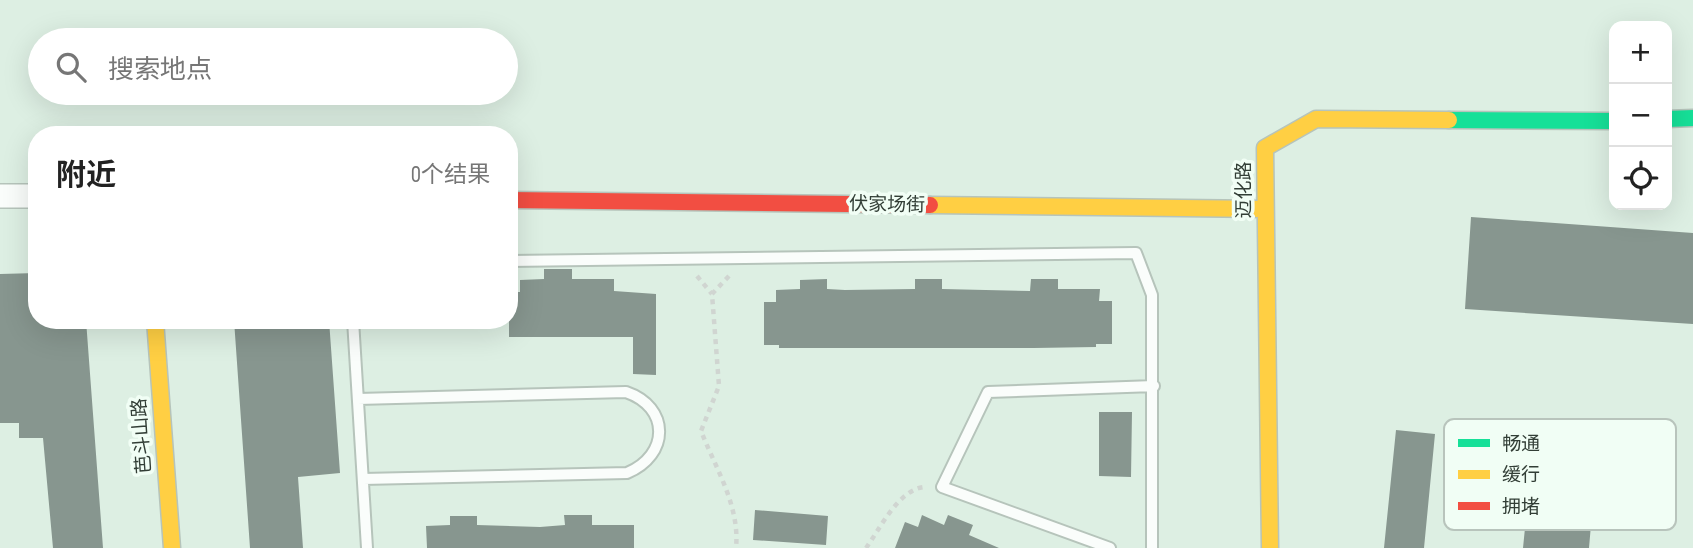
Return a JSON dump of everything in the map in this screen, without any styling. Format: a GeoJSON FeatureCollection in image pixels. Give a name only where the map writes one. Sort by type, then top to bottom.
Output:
{"type":"FeatureCollection","features":[{"type":"Feature","properties":{"kind":"street"},"geometry":{"type":"LineString","coordinates":[[1672,119],[1693,118]]}},
{"type":"Feature","properties":{"kind":"street","name":"迈化路"},"geometry":{"type":"LineString","coordinates":[[1270,548],[1265,148],[1316,119],[1609,121]]}},
{"type":"Feature","properties":{"kind":"street"},"geometry":{"type":"LineString","coordinates":[[0,197],[28,196]]}},
{"type":"Feature","properties":{"kind":"street","name":"伏家场街"},"geometry":{"type":"LineString","coordinates":[[518,200],[1264,209]]}},
{"type":"Feature","properties":{"kind":"street","name":"芭斗山路"},"geometry":{"type":"LineString","coordinates":[[156,329],[172,548]]}},
{"type":"Feature","properties":{"kind":"lane"},"geometry":{"type":"LineString","coordinates":[[518,261],[1136,253],[1152,295],[1152,548]]}},
{"type":"Feature","properties":{"kind":"lane"},"geometry":{"type":"LineString","coordinates":[[354,329],[368,548]]}},
{"type":"Feature","properties":{"kind":"lane"},"geometry":{"type":"LineString","coordinates":[[1110,548],[943,487],[988,393],[1154,387]]}},
{"type":"Feature","properties":{"kind":"lane"},"geometry":{"type":"LineString","coordinates":[[358,399],[625,392],[648,404],[659,427],[655,450],[648,461],[627,473],[363,479]]}},
{"type":"Feature","properties":{"kind":"path"},"geometry":{"type":"LineString","coordinates":[[736,548],[737,532],[731,500],[701,431],[719,386],[712,294],[747,258]]}},
{"type":"Feature","properties":{"kind":"path"},"geometry":{"type":"LineString","coordinates":[[866,548],[896,504],[919,487],[943,487]]}},
{"type":"Feature","properties":{"kind":"building"},"geometry":{"type":"Polygon","coordinates":[[[1471,217],[1693,233],[1693,324],[1465,309],[1471,217]]]}},
{"type":"Feature","properties":{"kind":"building"},"geometry":{"type":"Polygon","coordinates":[[[544,269],[572,269],[572,279],[614,279],[614,291],[656,294],[656,375],[633,374],[633,337],[509,337],[509,329],[518,329],[520,280],[544,279],[544,269]]]}},
{"type":"Feature","properties":{"kind":"building"},"geometry":{"type":"Polygon","coordinates":[[[28,273],[28,329],[87,329],[103,548],[53,548],[43,438],[19,438],[19,423],[0,423],[0,274],[28,273]]]}},
{"type":"Feature","properties":{"kind":"building"},"geometry":{"type":"Polygon","coordinates":[[[827,279],[827,289],[915,289],[915,279],[942,279],[942,289],[1030,291],[1031,279],[1058,279],[1058,289],[1100,289],[1099,301],[1112,301],[1112,344],[1096,344],[1096,347],[1034,348],[779,348],[779,345],[764,345],[764,302],[776,302],[776,290],[800,289],[800,280],[827,279]]]}},
{"type":"Feature","properties":{"kind":"building"},"geometry":{"type":"Polygon","coordinates":[[[235,329],[330,329],[340,473],[298,477],[303,548],[250,548],[235,329]]]}},
{"type":"Feature","properties":{"kind":"building"},"geometry":{"type":"Polygon","coordinates":[[[1099,412],[1132,412],[1131,477],[1099,476],[1099,412]]]}},
{"type":"Feature","properties":{"kind":"building"},"geometry":{"type":"Polygon","coordinates":[[[1396,430],[1435,434],[1424,548],[1384,548],[1396,430]]]}},
{"type":"Feature","properties":{"kind":"building"},"geometry":{"type":"Polygon","coordinates":[[[755,510],[828,516],[826,545],[753,540],[755,510]]]}},
{"type":"Feature","properties":{"kind":"building"},"geometry":{"type":"Polygon","coordinates":[[[564,515],[592,515],[592,525],[634,525],[634,548],[427,548],[426,526],[450,525],[450,516],[477,516],[477,525],[540,527],[565,525],[564,515]]]}},
{"type":"Feature","properties":{"kind":"building"},"geometry":{"type":"Polygon","coordinates":[[[922,515],[944,525],[948,515],[973,525],[969,535],[999,548],[895,548],[905,522],[918,527],[922,515]]]}},
{"type":"Feature","properties":{"kind":"building"},"geometry":{"type":"Polygon","coordinates":[[[1525,530],[1591,530],[1589,548],[1523,548],[1525,530]]]}},
{"type":"Feature","properties":{"kind":"traffic: fast"},"geometry":{"type":"LineString","coordinates":[[1672,119],[1693,118]]}},
{"type":"Feature","properties":{"kind":"traffic: fast"},"geometry":{"type":"LineString","coordinates":[[1449,120],[1609,121]]}},
{"type":"Feature","properties":{"kind":"traffic: slow"},"geometry":{"type":"LineString","coordinates":[[1270,548],[1265,148],[1316,119],[1449,120]]}},
{"type":"Feature","properties":{"kind":"traffic: slow"},"geometry":{"type":"LineString","coordinates":[[930,205],[1264,209]]}},
{"type":"Feature","properties":{"kind":"traffic: slow"},"geometry":{"type":"LineString","coordinates":[[156,329],[172,548]]}},
{"type":"Feature","properties":{"kind":"traffic: jam"},"geometry":{"type":"LineString","coordinates":[[518,200],[930,205]]}}]}
